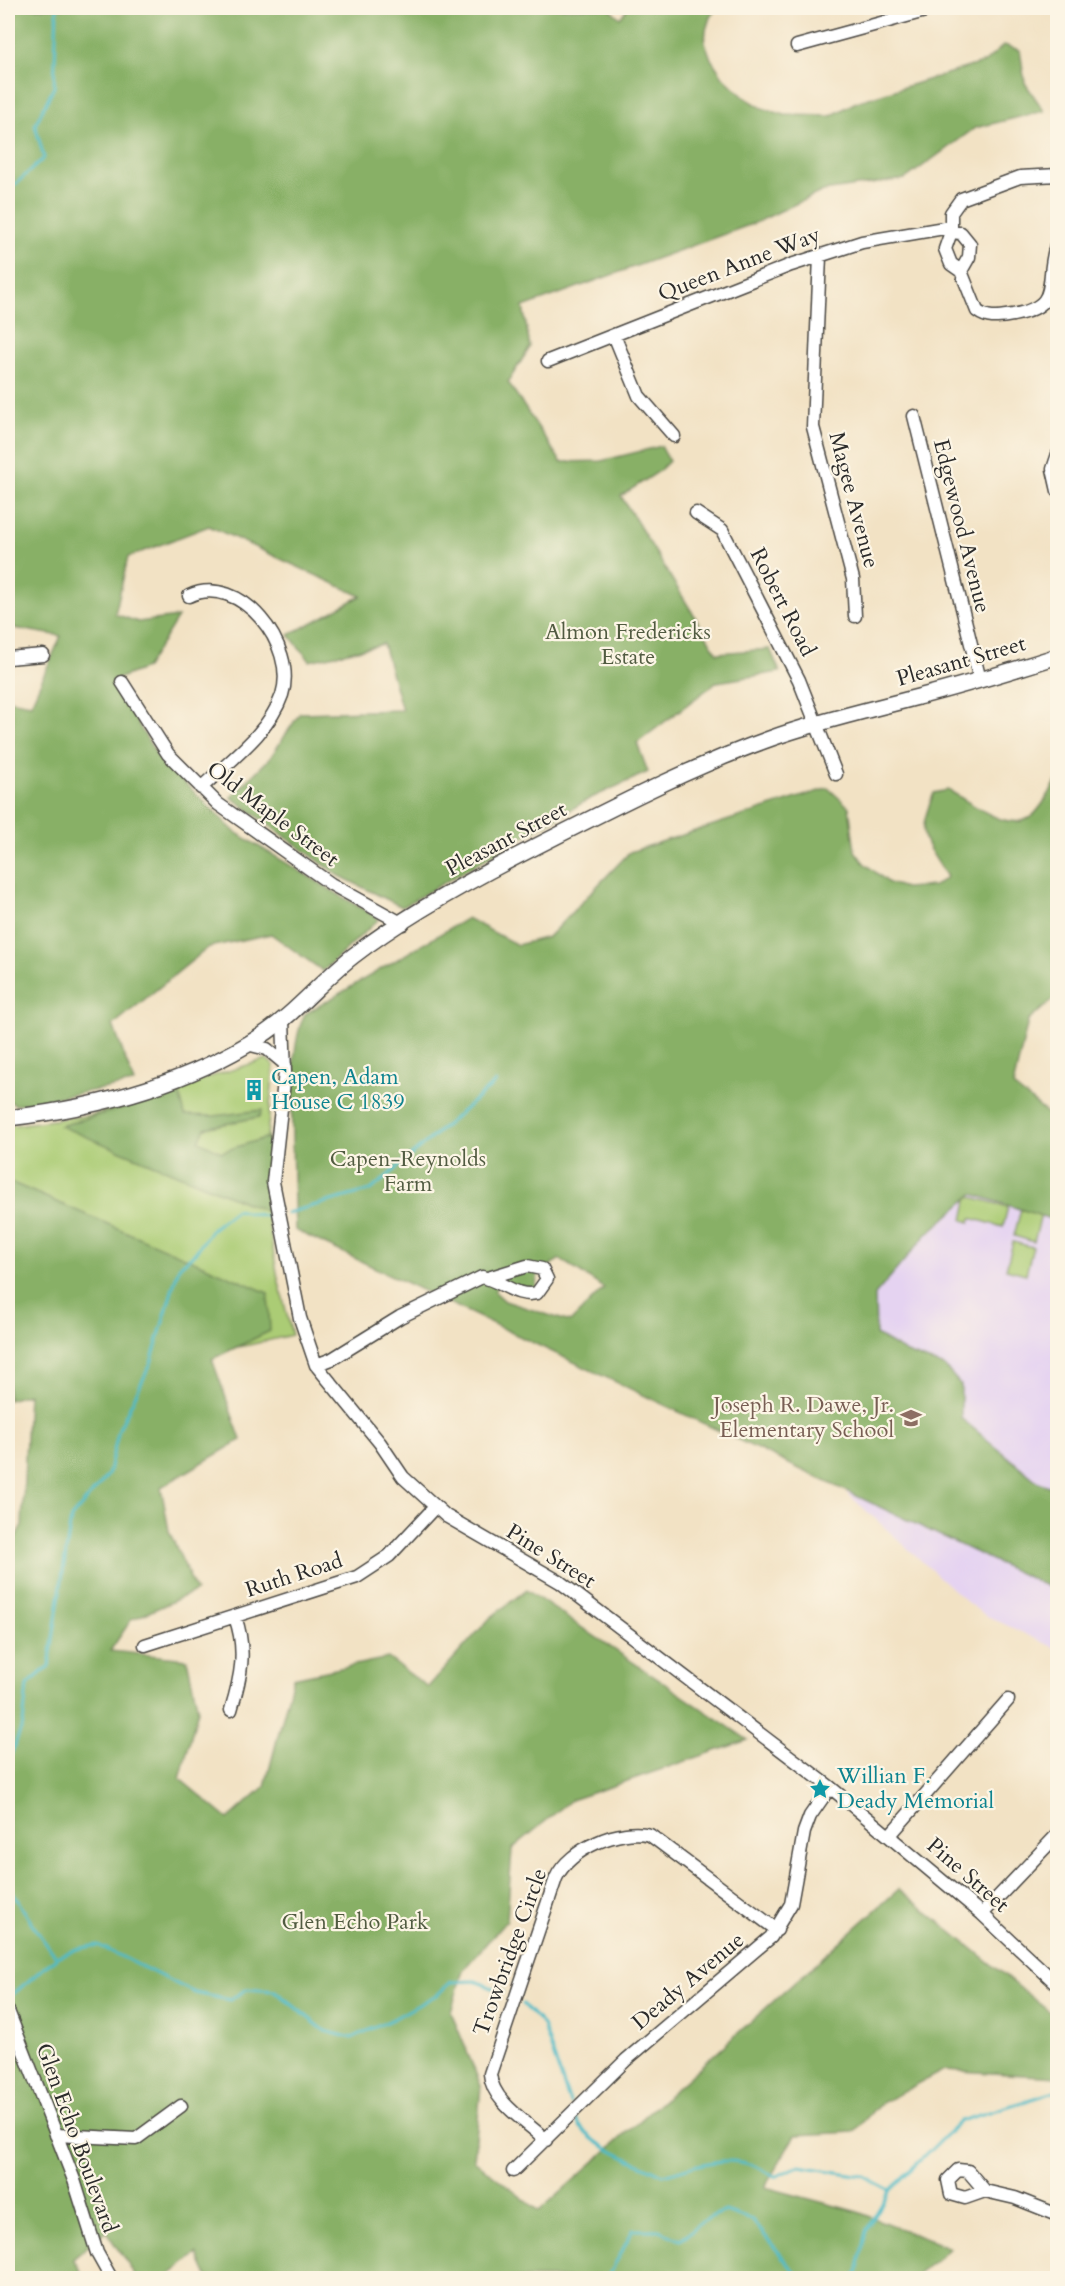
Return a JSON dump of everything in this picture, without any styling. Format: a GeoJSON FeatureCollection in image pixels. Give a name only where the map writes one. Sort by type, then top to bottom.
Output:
{"type":"FeatureCollection","features":[{"type":"Feature","properties":{"kind":"main road","name":"Pleasant Street"},"geometry":{"type":"LineString","coordinates":[[8,1118],[67,1109],[163,1083],[247,1044],[283,1020],[356,954],[403,924],[532,848],[750,746],[816,724],[980,680],[1058,656]]}},
{"type":"Feature","properties":{"kind":"street"},"geometry":{"type":"LineString","coordinates":[[797,46],[936,8]]}},
{"type":"Feature","properties":{"kind":"street"},"geometry":{"type":"LineString","coordinates":[[1058,175],[1020,177],[968,195],[952,208],[950,229],[945,244],[946,256],[951,264],[962,271],[977,311],[986,317],[993,318],[1036,311],[1047,305],[1052,296],[1052,263],[1058,239]]}},
{"type":"Feature","properties":{"kind":"street"},"geometry":{"type":"LineString","coordinates":[[950,229],[961,233],[970,244],[969,257],[962,271]]}},
{"type":"Feature","properties":{"kind":"street","name":"Queen Anne Way"},"geometry":{"type":"LineString","coordinates":[[548,361],[791,265],[862,242],[950,229]]}},
{"type":"Feature","properties":{"kind":"street","name":"Magee Avenue"},"geometry":{"type":"LineString","coordinates":[[820,256],[813,427],[853,579],[856,598],[855,616]]}},
{"type":"Feature","properties":{"kind":"street"},"geometry":{"type":"LineString","coordinates":[[614,335],[639,396],[674,436]]}},
{"type":"Feature","properties":{"kind":"street","name":"Edgewood Avenue"},"geometry":{"type":"LineString","coordinates":[[914,416],[980,680]]}},
{"type":"Feature","properties":{"kind":"street"},"geometry":{"type":"LineString","coordinates":[[1058,454],[1053,469],[1058,491]]}},
{"type":"Feature","properties":{"kind":"street","name":"Robert Road"},"geometry":{"type":"LineString","coordinates":[[696,513],[722,530],[800,680],[836,774]]}},
{"type":"Feature","properties":{"kind":"street"},"geometry":{"type":"LineString","coordinates":[[189,596],[202,590],[215,590],[253,611],[279,644],[286,673],[279,702],[264,726],[201,788]]}},
{"type":"Feature","properties":{"kind":"street"},"geometry":{"type":"LineString","coordinates":[[8,658],[43,655]]}},
{"type":"Feature","properties":{"kind":"street","name":"Old Maple Street"},"geometry":{"type":"LineString","coordinates":[[122,682],[168,754],[235,818],[331,884],[403,924]]}},
{"type":"Feature","properties":{"kind":"street","name":"Pine Street"},"geometry":{"type":"LineString","coordinates":[[283,1020],[285,1064],[274,1161],[275,1200],[300,1318],[316,1365],[380,1443],[403,1477],[434,1508],[560,1582],[830,1787],[982,1914],[1058,1985]]}},
{"type":"Feature","properties":{"kind":"street"},"geometry":{"type":"LineString","coordinates":[[247,1044],[267,1049],[285,1064]]}},
{"type":"Feature","properties":{"kind":"street"},"geometry":{"type":"LineString","coordinates":[[316,1365],[332,1359],[442,1295],[482,1277],[488,1278]]}},
{"type":"Feature","properties":{"kind":"street","name":"Ruth Road"},"geometry":{"type":"LineString","coordinates":[[145,1645],[335,1585],[367,1571],[403,1543],[434,1508]]}},
{"type":"Feature","properties":{"kind":"street"},"geometry":{"type":"LineString","coordinates":[[231,1710],[239,1681],[243,1649],[235,1617]]}},
{"type":"Feature","properties":{"kind":"street"},"geometry":{"type":"LineString","coordinates":[[890,1835],[1008,1700]]}},
{"type":"Feature","properties":{"kind":"street","name":"Deady Avenue"},"geometry":{"type":"LineString","coordinates":[[513,2171],[634,2053],[749,1958],[777,1930],[794,1893],[807,1825],[830,1787]]}},
{"type":"Feature","properties":{"kind":"street","name":"Trowbridge Circle"},"geometry":{"type":"LineString","coordinates":[[546,2140],[500,2098],[493,2087],[490,2074],[556,1878],[569,1858],[620,1834],[632,1832],[650,1835],[777,1930]]}},
{"type":"Feature","properties":{"kind":"street"},"geometry":{"type":"LineString","coordinates":[[982,1914],[1058,1834]]}},
{"type":"Feature","properties":{"kind":"street","name":"Glen Echo Boulevard"},"geometry":{"type":"LineString","coordinates":[[8,2011],[74,2180],[97,2253],[111,2278]]}},
{"type":"Feature","properties":{"kind":"street"},"geometry":{"type":"LineString","coordinates":[[56,2134],[136,2139],[181,2106]]}},
{"type":"Feature","properties":{"kind":"street"},"geometry":{"type":"LineString","coordinates":[[985,2191],[1014,2198],[1058,2215]]}},
{"type":"Feature","properties":{"kind":"shaded area","name":"Joseph R. Dawe, Jr. Elementary School"},"geometry":{"type":"Polygon","coordinates":[[[1057,1152],[1057,1649],[985,1615],[968,1603],[561,1234],[1057,1152]]]}},
{"type":"Feature","properties":{"kind":"green space","name":"Almon Fredericks Estate"},"geometry":{"type":"Polygon","coordinates":[[[8,8],[609,8],[620,18],[628,8],[717,8],[710,17],[706,30],[705,42],[711,59],[723,77],[744,97],[762,108],[785,115],[831,116],[856,102],[985,62],[1004,45],[1020,50],[1025,83],[1044,111],[975,128],[905,179],[823,191],[755,223],[523,307],[530,347],[508,382],[561,462],[601,461],[661,446],[669,461],[658,472],[621,496],[717,653],[770,649],[780,672],[717,682],[637,743],[648,772],[589,799],[402,907],[338,875],[231,797],[270,758],[300,713],[402,710],[383,644],[310,661],[289,635],[361,596],[209,526],[128,557],[115,614],[138,622],[178,617],[146,668],[112,681],[158,757],[235,832],[379,919],[323,971],[271,934],[209,947],[113,1025],[134,1083],[16,1105],[8,1101],[8,700],[31,704],[61,636],[8,627],[8,8]]]}},
{"type":"Feature","properties":{"kind":"green space"},"geometry":{"type":"Polygon","coordinates":[[[1057,781],[1057,996],[1028,1021],[1013,1086],[1057,1121],[1057,1221],[973,1194],[926,1235],[875,1295],[876,1335],[907,1353],[945,1367],[961,1385],[961,1418],[1038,1482],[1054,1488],[1057,1486],[1057,1591],[295,1230],[292,1086],[294,1057],[305,1014],[467,918],[517,945],[548,937],[630,852],[828,788],[849,807],[855,851],[864,863],[889,883],[905,888],[934,886],[947,877],[924,837],[925,820],[934,793],[948,790],[998,818],[1019,821],[1029,818],[1037,811],[1057,781]],[[560,1259],[538,1274],[535,1290],[498,1285],[494,1291],[505,1301],[570,1322],[604,1288],[560,1259]]]}},
{"type":"Feature","properties":{"kind":"green space","name":"Capen-Reynolds Farm"},"geometry":{"type":"Polygon","coordinates":[[[266,1059],[274,1065],[262,1188],[278,1278],[292,1335],[249,1345],[8,1385],[8,1126],[91,1115],[266,1059]]]}},
{"type":"Feature","properties":{"kind":"green space"},"geometry":{"type":"Polygon","coordinates":[[[179,1092],[185,1115],[214,1116],[262,1110],[259,1117],[205,1128],[199,1141],[221,1152],[268,1137],[271,1213],[60,1126],[179,1092]]]}},
{"type":"Feature","properties":{"kind":"green space","name":"Glen Echo Park"},"geometry":{"type":"Polygon","coordinates":[[[8,1181],[268,1293],[270,1331],[212,1359],[241,1440],[161,1487],[169,1531],[196,1591],[131,1620],[110,1651],[187,1659],[198,1710],[180,1779],[228,1819],[265,1786],[293,1678],[388,1658],[428,1687],[490,1618],[526,1590],[748,1740],[571,1800],[512,1849],[507,1920],[463,1970],[451,2012],[481,2086],[474,2160],[539,2211],[899,1889],[1057,2018],[1057,2077],[944,2070],[878,2105],[854,2132],[795,2135],[765,2187],[858,2212],[950,2248],[913,2278],[208,2278],[197,2254],[166,2278],[137,2278],[106,2231],[73,2259],[85,2278],[8,2278],[8,1551],[22,1525],[28,1394],[8,1400],[8,1181]]]}},
{"type":"Feature","properties":{"kind":"green space"},"geometry":{"type":"Polygon","coordinates":[[[968,1196],[1008,1207],[1003,1227],[971,1218],[970,1222],[963,1220],[968,1196]]]}},
{"type":"Feature","properties":{"kind":"green space"},"geometry":{"type":"Polygon","coordinates":[[[1021,1209],[1041,1215],[1034,1242],[1014,1236],[1021,1209]]]}},
{"type":"Feature","properties":{"kind":"green space"},"geometry":{"type":"Polygon","coordinates":[[[1013,1242],[1033,1247],[1026,1274],[1006,1269],[1013,1242]]]}},
{"type":"Feature","properties":{"kind":"waterway"},"geometry":{"type":"LineString","coordinates":[[8,191],[44,158],[35,125],[54,87],[57,8]]}},
{"type":"Feature","properties":{"kind":"waterway"},"geometry":{"type":"LineString","coordinates":[[287,1213],[371,1190],[496,1082]]}},
{"type":"Feature","properties":{"kind":"waterway"},"geometry":{"type":"LineString","coordinates":[[8,1762],[23,1724],[27,1685],[49,1666],[71,1518],[108,1475],[119,1429],[151,1363],[179,1267],[195,1253],[213,1228],[236,1210],[269,1217]]}},
{"type":"Feature","properties":{"kind":"waterway"},"geometry":{"type":"LineString","coordinates":[[8,1886],[57,1957]]}},
{"type":"Feature","properties":{"kind":"waterway"},"geometry":{"type":"LineString","coordinates":[[13,1994],[57,1957],[77,1949],[98,1945],[195,1993],[230,2000],[247,1989],[275,1991],[325,2031],[352,2038],[438,1994],[451,1982],[475,1981],[503,1992]]}},
{"type":"Feature","properties":{"kind":"waterway"},"geometry":{"type":"LineString","coordinates":[[523,2004],[543,2025],[570,2103]]}},
{"type":"Feature","properties":{"kind":"waterway"},"geometry":{"type":"LineString","coordinates":[[852,2278],[857,2273],[866,2231],[890,2190],[960,2121],[1058,2091]]}},
{"type":"Feature","properties":{"kind":"waterway"},"geometry":{"type":"LineString","coordinates":[[575,2118],[591,2138],[614,2152],[663,2175],[706,2163],[733,2161],[760,2168],[774,2177],[799,2166],[863,2176],[890,2190]]}},
{"type":"Feature","properties":{"kind":"waterway"},"geometry":{"type":"LineString","coordinates":[[608,2278],[633,2230],[659,2230],[680,2240],[706,2219],[725,2211],[752,2220],[800,2278]]}},
{"type":"Feature","properties":{"kind":"place","name":"Capen, Adam House C 1839"},"geometry":{"type":"Point","coordinates":[254,1090]}},
{"type":"Feature","properties":{"kind":"place","name":"Joseph R. Dawe, Jr. Elementary School"},"geometry":{"type":"Point","coordinates":[911,1418]}},
{"type":"Feature","properties":{"kind":"place","name":"Willian F. Deady Memorial"},"geometry":{"type":"Point","coordinates":[820,1789]}}]}
